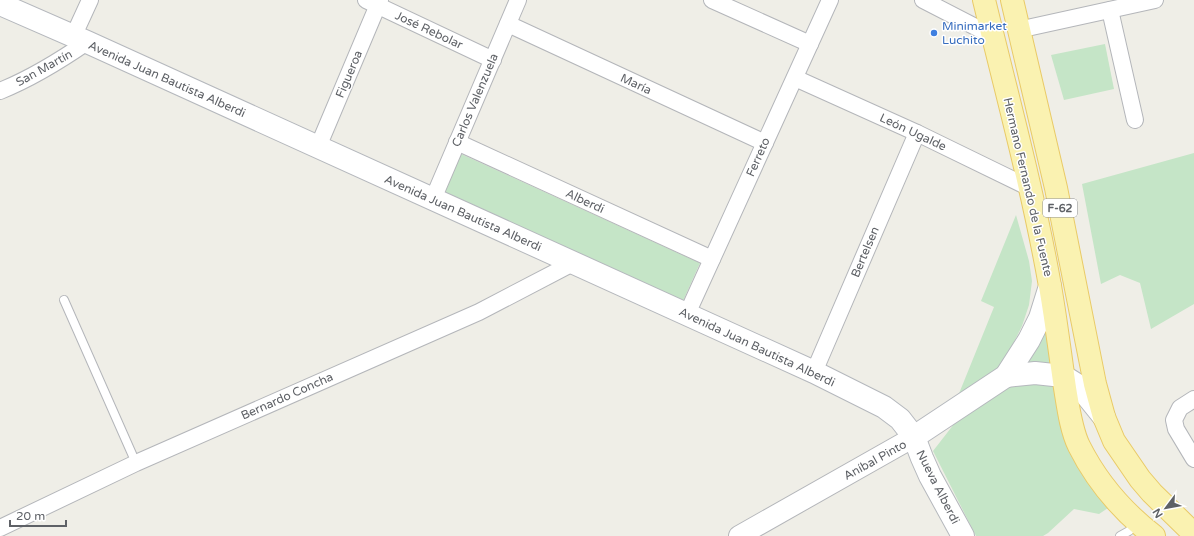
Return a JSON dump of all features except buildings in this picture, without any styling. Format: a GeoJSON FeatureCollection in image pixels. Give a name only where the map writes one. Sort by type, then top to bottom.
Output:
{"type":"FeatureCollection","features":[{"type":"Feature","properties":{"kind":"main road","name":"Hermano Fernando de la Fuente"},"geometry":{"type":"LineString","coordinates":[[984,0],[1030,188],[1050,286],[1063,376]]}},
{"type":"Feature","properties":{"kind":"main road","name":"Hermano Fernando de la Fuente"},"geometry":{"type":"LineString","coordinates":[[1012,0],[1056,188],[1095,384],[1104,417]]}},
{"type":"Feature","properties":{"kind":"main road","name":"Avenida Juan Bautista Alberdi"},"geometry":{"type":"LineString","coordinates":[[0,4],[814,372],[884,407],[900,419],[914,437]]}},
{"type":"Feature","properties":{"kind":"main road","name":"Aníbal Pinto"},"geometry":{"type":"LineString","coordinates":[[914,437],[1006,376],[1029,340],[1040,318],[1050,286]]}},
{"type":"Feature","properties":{"kind":"main road","name":"Aníbal Pinto"},"geometry":{"type":"LineString","coordinates":[[1006,376],[1035,373],[1063,376],[1079,386],[1104,417]]}},
{"type":"Feature","properties":{"kind":"main road","name":"F-62"},"geometry":{"type":"LineString","coordinates":[[1063,376],[1069,412],[1079,445],[1096,476],[1136,522],[1154,536]]}},
{"type":"Feature","properties":{"kind":"main road","name":"F-62"},"geometry":{"type":"LineString","coordinates":[[1104,417],[1114,441],[1140,479],[1152,493],[1194,534]]}},
{"type":"Feature","properties":{"kind":"main road","name":"Nueva Alberdi"},"geometry":{"type":"LineString","coordinates":[[914,437],[930,476],[963,536]]}},
{"type":"Feature","properties":{"kind":"street"},"geometry":{"type":"LineString","coordinates":[[80,39],[90,0]]}},
{"type":"Feature","properties":{"kind":"street","name":"Carlos Valenzuela"},"geometry":{"type":"LineString","coordinates":[[433,199],[518,0]]}},
{"type":"Feature","properties":{"kind":"street"},"geometry":{"type":"LineString","coordinates":[[712,0],[810,44]]}},
{"type":"Feature","properties":{"kind":"street","name":"Ferreto"},"geometry":{"type":"LineString","coordinates":[[687,314],[830,0]]}},
{"type":"Feature","properties":{"kind":"street"},"geometry":{"type":"LineString","coordinates":[[923,0],[993,36]]}},
{"type":"Feature","properties":{"kind":"street"},"geometry":{"type":"LineString","coordinates":[[1018,30],[1155,0]]}},
{"type":"Feature","properties":{"kind":"street","name":"José Rebolar"},"geometry":{"type":"LineString","coordinates":[[375,2],[492,60]]}},
{"type":"Feature","properties":{"kind":"street","name":"Figueroa"},"geometry":{"type":"LineString","coordinates":[[318,148],[375,2]]}},
{"type":"Feature","properties":{"kind":"street"},"geometry":{"type":"LineString","coordinates":[[1110,10],[1135,120]]}},
{"type":"Feature","properties":{"kind":"street","name":"María"},"geometry":{"type":"LineString","coordinates":[[508,24],[765,143]]}},
{"type":"Feature","properties":{"kind":"street","name":"San Martín"},"geometry":{"type":"LineString","coordinates":[[0,91],[53,65],[80,39]]}},
{"type":"Feature","properties":{"kind":"street","name":"León Ugalde"},"geometry":{"type":"LineString","coordinates":[[795,78],[917,133],[1030,188]]}},
{"type":"Feature","properties":{"kind":"street","name":"Bertelsen"},"geometry":{"type":"LineString","coordinates":[[814,372],[917,133]]}},
{"type":"Feature","properties":{"kind":"street","name":"Alberdi"},"geometry":{"type":"LineString","coordinates":[[457,142],[712,259]]}},
{"type":"Feature","properties":{"kind":"street","name":"Bernardo Concha"},"geometry":{"type":"LineString","coordinates":[[0,528],[136,463],[479,312],[574,263]]}},
{"type":"Feature","properties":{"kind":"street"},"geometry":{"type":"LineString","coordinates":[[1194,399],[1180,408],[1174,420],[1176,429],[1194,459]]}},
{"type":"Feature","properties":{"kind":"street","name":"Aníbal Pinto"},"geometry":{"type":"LineString","coordinates":[[739,536],[914,437]]}},
{"type":"Feature","properties":{"kind":"lane"},"geometry":{"type":"LineString","coordinates":[[64,300],[136,463]]}},
{"type":"Feature","properties":{"kind":"lane"},"geometry":{"type":"LineString","coordinates":[[1120,536],[1129,531],[1136,522]]}},
{"type":"Feature","properties":{"kind":"green space"},"geometry":{"type":"Polygon","coordinates":[[[1105,44],[1114,89],[1064,100],[1051,55],[1105,44]]]}},
{"type":"Feature","properties":{"kind":"green space"},"geometry":{"type":"Polygon","coordinates":[[[459,153],[700,263],[683,301],[444,195],[459,153]]]}},
{"type":"Feature","properties":{"kind":"green space"},"geometry":{"type":"Polygon","coordinates":[[[1194,153],[1194,304],[1151,329],[1140,283],[1120,275],[1101,284],[1082,184],[1194,153]]]}},
{"type":"Feature","properties":{"kind":"green space"},"geometry":{"type":"Polygon","coordinates":[[[1016,215],[1029,261],[1032,281],[1029,305],[1022,326],[1007,356],[995,372],[958,396],[994,307],[981,301],[1016,215]]]}},
{"type":"Feature","properties":{"kind":"green space"},"geometry":{"type":"Polygon","coordinates":[[[1047,314],[1053,366],[1025,366],[1047,314]]]}},
{"type":"Feature","properties":{"kind":"green space"},"geometry":{"type":"Polygon","coordinates":[[[1021,381],[1057,381],[1111,506],[1099,514],[1074,509],[1043,536],[976,536],[933,451],[961,415],[1021,381]]]}},
{"type":"Feature","properties":{"kind":"place","name":"Minimarket Luchito"},"geometry":{"type":"Point","coordinates":[934,33]}}]}
